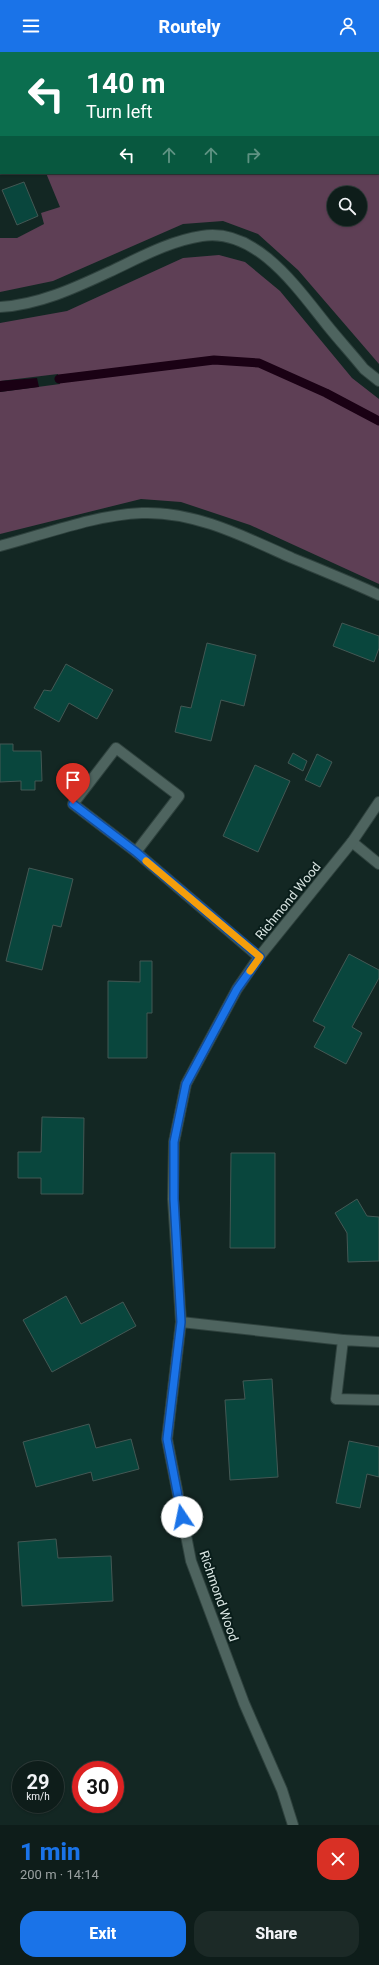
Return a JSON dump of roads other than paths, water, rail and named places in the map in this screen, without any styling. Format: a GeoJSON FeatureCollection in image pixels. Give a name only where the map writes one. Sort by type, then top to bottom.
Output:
{"type":"FeatureCollection","features":[{"type":"Feature","properties":{"kind":"street"},"geometry":{"type":"LineString","coordinates":[[0,307],[10,306],[67,292],[165,246],[203,236],[233,238],[256,249],[291,280],[364,369],[379,381]]}},
{"type":"Feature","properties":{"kind":"street"},"geometry":{"type":"LineString","coordinates":[[0,546],[102,518],[142,513],[170,515],[198,520],[246,538],[379,595]]}},
{"type":"Feature","properties":{"kind":"street"},"geometry":{"type":"LineString","coordinates":[[136,852],[179,796],[116,748],[73,804],[136,852],[260,957]]}},
{"type":"Feature","properties":{"kind":"street","name":"Richmond Wood"},"geometry":{"type":"LineString","coordinates":[[293,1825],[282,1790],[244,1703],[191,1561],[167,1439],[181,1322],[174,1199],[174,1142],[186,1084],[237,989],[260,957],[352,842],[379,802]]}},
{"type":"Feature","properties":{"kind":"street"},"geometry":{"type":"LineString","coordinates":[[352,842],[379,864]]}},
{"type":"Feature","properties":{"kind":"street"},"geometry":{"type":"LineString","coordinates":[[181,1322],[343,1340],[379,1342]]}},
{"type":"Feature","properties":{"kind":"street"},"geometry":{"type":"LineString","coordinates":[[343,1340],[336,1399],[379,1400]]}},
{"type":"Feature","properties":{"kind":"waterway"},"geometry":{"type":"LineString","coordinates":[[59,379],[214,360],[259,363],[326,393],[379,421]]}}]}
